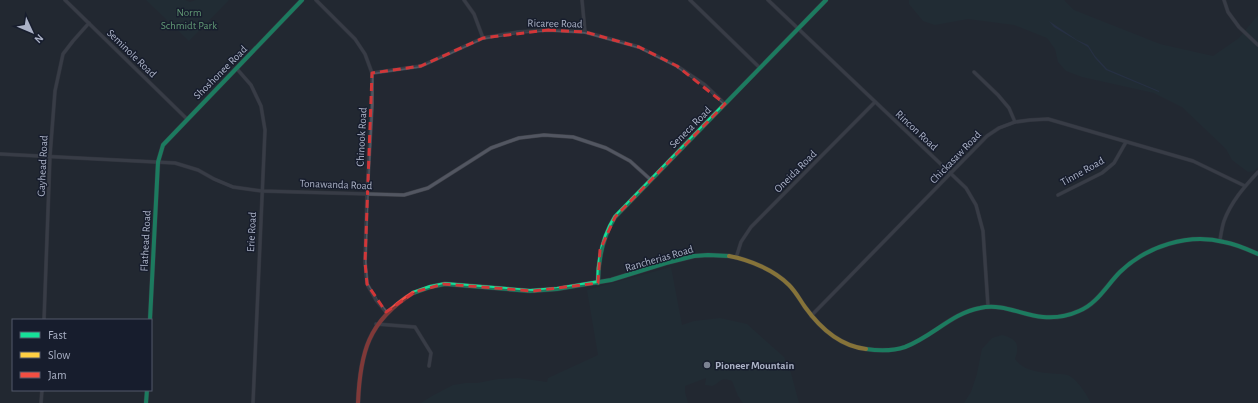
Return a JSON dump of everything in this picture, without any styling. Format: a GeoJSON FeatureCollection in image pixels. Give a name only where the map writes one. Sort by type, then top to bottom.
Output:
{"type":"FeatureCollection","features":[{"type":"Feature","properties":{"kind":"street","name":"Seminole Road"},"geometry":{"type":"LineString","coordinates":[[65,0],[187,119]]}},
{"type":"Feature","properties":{"kind":"street","name":"Shoshonee Road"},"geometry":{"type":"LineString","coordinates":[[158,162],[163,145],[302,0]]}},
{"type":"Feature","properties":{"kind":"street","name":"Chinook Road"},"geometry":{"type":"LineString","coordinates":[[316,0],[355,39],[365,54],[372,73],[365,262],[367,284],[376,300],[386,312]]}},
{"type":"Feature","properties":{"kind":"street"},"geometry":{"type":"LineString","coordinates":[[464,0],[474,14],[483,38]]}},
{"type":"Feature","properties":{"kind":"street"},"geometry":{"type":"LineString","coordinates":[[582,0],[585,32]]}},
{"type":"Feature","properties":{"kind":"street"},"geometry":{"type":"LineString","coordinates":[[690,0],[760,68]]}},
{"type":"Feature","properties":{"kind":"street","name":"Rincon Road"},"geometry":{"type":"LineString","coordinates":[[768,0],[966,188],[976,206],[983,232],[988,306]]}},
{"type":"Feature","properties":{"kind":"street","name":"Seneca Road"},"geometry":{"type":"LineString","coordinates":[[598,283],[598,263],[600,250],[607,230],[615,217],[826,0]]}},
{"type":"Feature","properties":{"kind":"street"},"geometry":{"type":"LineString","coordinates":[[1224,0],[1228,12],[1239,26],[1258,45]]}},
{"type":"Feature","properties":{"kind":"street","name":"Gayhead Road"},"geometry":{"type":"LineString","coordinates":[[44,319],[50,156],[55,91],[63,54],[89,24]]}},
{"type":"Feature","properties":{"kind":"street","name":"Ricaree Road"},"geometry":{"type":"LineString","coordinates":[[372,73],[421,66],[483,38],[518,32],[548,30],[585,32],[639,47],[678,66],[705,85],[725,104]]}},
{"type":"Feature","properties":{"kind":"street","name":"Erie Road"},"geometry":{"type":"LineString","coordinates":[[237,69],[251,85],[261,106],[266,130],[253,403]]}},
{"type":"Feature","properties":{"kind":"street"},"geometry":{"type":"LineString","coordinates":[[974,72],[1009,108],[1014,122]]}},
{"type":"Feature","properties":{"kind":"street","name":"Oneida Road"},"geometry":{"type":"LineString","coordinates":[[736,258],[742,242],[751,227],[875,102]]}},
{"type":"Feature","properties":{"kind":"street","name":"Chickasaw Road"},"geometry":{"type":"LineString","coordinates":[[811,316],[987,136],[999,128],[1014,122],[1048,119],[1193,161],[1245,186]]}},
{"type":"Feature","properties":{"kind":"street","name":"Tonawanda Road"},"geometry":{"type":"LineString","coordinates":[[0,154],[175,163],[198,170],[233,187],[262,191],[404,195],[428,188],[491,148],[519,138],[544,135],[573,137],[606,148],[630,161],[650,180]]}},
{"type":"Feature","properties":{"kind":"street","name":"Tinne Road"},"geometry":{"type":"LineString","coordinates":[[1058,195],[1102,173],[1114,163],[1126,142]]}},
{"type":"Feature","properties":{"kind":"street","name":"Flathead Road"},"geometry":{"type":"LineString","coordinates":[[150,319],[158,162]]}},
{"type":"Feature","properties":{"kind":"street"},"geometry":{"type":"LineString","coordinates":[[1220,240],[1224,221],[1233,202],[1258,172]]}},
{"type":"Feature","properties":{"kind":"street","name":"Rancherias Road"},"geometry":{"type":"LineString","coordinates":[[358,403],[359,380],[365,346],[376,324],[386,312],[415,292],[443,284],[533,291],[598,283],[624,277],[693,256],[718,255],[736,258],[755,264],[774,275],[788,285],[811,316],[825,331],[845,343],[863,349],[882,350],[905,347],[923,338],[961,314],[988,306],[1016,310],[1042,317],[1064,316],[1083,309],[1094,301],[1121,271],[1144,254],[1158,247],[1175,242],[1196,239],[1220,240],[1258,254]]}},
{"type":"Feature","properties":{"kind":"street"},"geometry":{"type":"LineString","coordinates":[[376,324],[415,327],[431,353],[429,366]]}},
{"type":"Feature","properties":{"kind":"street"},"geometry":{"type":"LineString","coordinates":[[41,403],[42,391]]}},
{"type":"Feature","properties":{"kind":"street"},"geometry":{"type":"LineString","coordinates":[[146,403],[147,391]]}},
{"type":"Feature","properties":{"kind":"highlighted area"},"geometry":{"type":"Polygon","coordinates":[[[548,30],[585,32],[639,47],[677,66],[725,104],[615,217],[600,250],[598,283],[533,291],[443,284],[415,292],[386,312],[367,284],[365,262],[372,73],[421,66],[483,38],[548,30]]]}},
{"type":"Feature","properties":{"kind":"green space","name":"Norm Schmidt Park"},"geometry":{"type":"Polygon","coordinates":[[[146,0],[185,0],[190,2],[196,0],[229,0],[189,41],[146,0]]]}},
{"type":"Feature","properties":{"kind":"green space"},"geometry":{"type":"Polygon","coordinates":[[[909,0],[1064,0],[1074,10],[1160,44],[1213,56],[1239,38],[1258,15],[1258,167],[1254,171],[1248,172],[1232,160],[1226,149],[1182,107],[1154,93],[1082,77],[1066,71],[1058,62],[1055,49],[1047,38],[1014,25],[968,19],[935,25],[923,21],[909,4],[909,0]]]}},
{"type":"Feature","properties":{"kind":"green space"},"geometry":{"type":"Polygon","coordinates":[[[671,267],[682,325],[694,321],[720,318],[747,324],[784,357],[791,373],[799,403],[743,403],[738,396],[732,381],[725,379],[711,386],[705,385],[706,378],[685,386],[688,403],[421,403],[453,385],[518,378],[547,382],[548,378],[598,355],[587,290],[671,267]]]}},
{"type":"Feature","properties":{"kind":"green space"},"geometry":{"type":"Polygon","coordinates":[[[1002,335],[1011,338],[1016,343],[1017,349],[1015,359],[1023,367],[1034,371],[1070,376],[1081,387],[1091,403],[964,403],[971,392],[977,374],[982,349],[992,338],[1002,335]]]}},
{"type":"Feature","properties":{"kind":"water"},"geometry":{"type":"Polygon","coordinates":[[[1049,21],[1077,40],[1088,45],[1095,56],[1107,69],[1159,92],[1106,70],[1095,58],[1088,47],[1054,27],[1049,21]]]}},
{"type":"Feature","properties":{"kind":"traffic: fast"},"geometry":{"type":"LineString","coordinates":[[150,319],[158,162],[163,145],[302,0]]}},
{"type":"Feature","properties":{"kind":"traffic: fast"},"geometry":{"type":"LineString","coordinates":[[598,283],[599,266],[604,241],[615,217],[826,0]]}},
{"type":"Feature","properties":{"kind":"traffic: fast"},"geometry":{"type":"LineString","coordinates":[[866,349],[886,350],[905,347],[915,343],[960,315],[980,308],[1004,308],[1035,316],[1047,317],[1075,313],[1091,304],[1120,272],[1131,263],[1143,255],[1169,244],[1196,239],[1210,240],[1233,244],[1258,254]]}},
{"type":"Feature","properties":{"kind":"traffic: fast"},"geometry":{"type":"LineString","coordinates":[[413,293],[445,284],[530,291],[557,289],[611,280],[694,256],[729,256]]}},
{"type":"Feature","properties":{"kind":"traffic: fast"},"geometry":{"type":"LineString","coordinates":[[146,403],[147,391]]}},
{"type":"Feature","properties":{"kind":"traffic: slow"},"geometry":{"type":"LineString","coordinates":[[729,256],[745,260],[769,270],[783,280],[796,293],[811,315],[831,335],[848,344],[866,349]]}},
{"type":"Feature","properties":{"kind":"traffic: jam"},"geometry":{"type":"LineString","coordinates":[[358,403],[361,369],[369,340],[376,327],[386,315],[413,293]]}},
{"type":"Feature","properties":{"kind":"place","name":"Pioneer Mountain"},"geometry":{"type":"Point","coordinates":[707,365]}}]}
